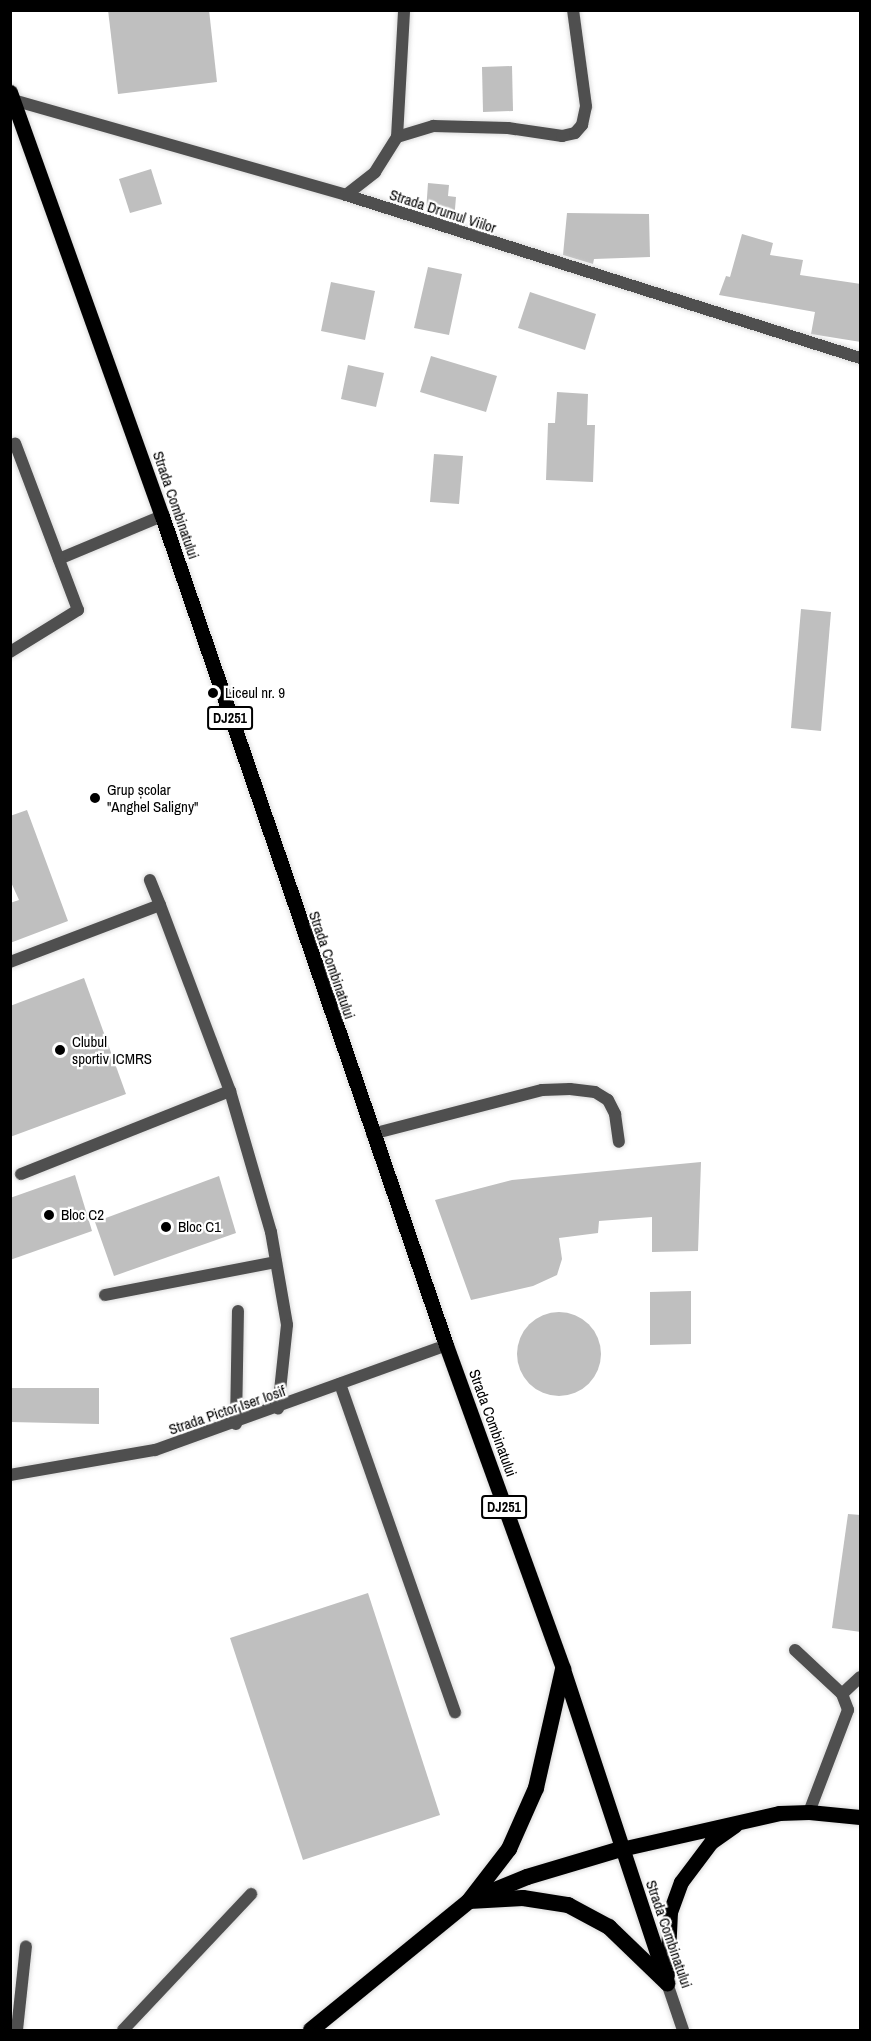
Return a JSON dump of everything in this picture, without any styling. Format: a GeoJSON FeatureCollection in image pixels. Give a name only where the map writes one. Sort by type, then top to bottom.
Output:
{"type":"FeatureCollection","features":[{"type":"Feature","properties":{"kind":"highway"},"geometry":{"type":"LineString","coordinates":[[469,1901],[509,1849],[524,1821],[536,1788],[563,1669]]}},
{"type":"Feature","properties":{"kind":"highway"},"geometry":{"type":"LineString","coordinates":[[311,2031],[469,1901],[499,1886],[621,1849]]}},
{"type":"Feature","properties":{"kind":"highway"},"geometry":{"type":"LineString","coordinates":[[469,1901],[523,1898],[568,1905],[609,1927],[667,1983]]}},
{"type":"Feature","properties":{"kind":"main road","name":"Strada Combinatului"},"geometry":{"type":"LineString","coordinates":[[12,96],[162,516],[372,1134],[563,1669],[667,1983]]}},
{"type":"Feature","properties":{"kind":"main road"},"geometry":{"type":"LineString","coordinates":[[621,1849],[742,1820],[809,1812],[861,1817]]}},
{"type":"Feature","properties":{"kind":"main road"},"geometry":{"type":"LineString","coordinates":[[667,1983],[670,1912],[681,1882],[711,1842],[742,1820]]}},
{"type":"Feature","properties":{"kind":"street"},"geometry":{"type":"LineString","coordinates":[[346,195],[375,172],[397,137],[404,10]]}},
{"type":"Feature","properties":{"kind":"street"},"geometry":{"type":"LineString","coordinates":[[397,137],[433,126],[508,128],[562,136],[574,133],[582,125],[586,106],[573,10]]}},
{"type":"Feature","properties":{"kind":"street","name":"Strada Drumul Viilor"},"geometry":{"type":"LineString","coordinates":[[12,96],[346,195],[861,358]]}},
{"type":"Feature","properties":{"kind":"street"},"geometry":{"type":"LineString","coordinates":[[10,652],[78,610],[15,442]]}},
{"type":"Feature","properties":{"kind":"street"},"geometry":{"type":"LineString","coordinates":[[59,559],[162,516]]}},
{"type":"Feature","properties":{"kind":"street"},"geometry":{"type":"LineString","coordinates":[[150,880],[230,1091],[276,1262],[287,1325],[278,1409]]}},
{"type":"Feature","properties":{"kind":"street"},"geometry":{"type":"LineString","coordinates":[[10,962],[160,906]]}},
{"type":"Feature","properties":{"kind":"street"},"geometry":{"type":"LineString","coordinates":[[372,1134],[542,1090],[570,1089],[595,1092],[608,1101],[615,1114],[619,1142]]}},
{"type":"Feature","properties":{"kind":"street"},"geometry":{"type":"LineString","coordinates":[[21,1174],[230,1091]]}},
{"type":"Feature","properties":{"kind":"street"},"geometry":{"type":"LineString","coordinates":[[105,1295],[276,1262]]}},
{"type":"Feature","properties":{"kind":"street"},"geometry":{"type":"LineString","coordinates":[[236,1424],[238,1311]]}},
{"type":"Feature","properties":{"kind":"street","name":"Strada Pictor Iser Iosif"},"geometry":{"type":"LineString","coordinates":[[10,1475],[156,1450],[278,1409],[446,1345]]}},
{"type":"Feature","properties":{"kind":"street"},"geometry":{"type":"LineString","coordinates":[[340,1384],[455,1712]]}},
{"type":"Feature","properties":{"kind":"street"},"geometry":{"type":"LineString","coordinates":[[795,1650],[842,1694],[848,1710],[809,1812]]}},
{"type":"Feature","properties":{"kind":"street"},"geometry":{"type":"LineString","coordinates":[[842,1694],[861,1677]]}},
{"type":"Feature","properties":{"kind":"street"},"geometry":{"type":"LineString","coordinates":[[123,2031],[251,1893]]}},
{"type":"Feature","properties":{"kind":"street"},"geometry":{"type":"LineString","coordinates":[[17,2031],[26,1946]]}},
{"type":"Feature","properties":{"kind":"street","name":"Strada Combinatului"},"geometry":{"type":"LineString","coordinates":[[667,1983],[683,2031]]}},
{"type":"Feature","properties":{"kind":"building"},"geometry":{"type":"Polygon","coordinates":[[[108,10],[209,10],[217,82],[118,94],[108,10]]]}},
{"type":"Feature","properties":{"kind":"building"},"geometry":{"type":"Polygon","coordinates":[[[512,66],[513,111],[483,112],[482,67],[512,66]]]}},
{"type":"Feature","properties":{"kind":"building"},"geometry":{"type":"Polygon","coordinates":[[[151,169],[162,204],[130,213],[119,179],[151,169]]]}},
{"type":"Feature","properties":{"kind":"building"},"geometry":{"type":"Polygon","coordinates":[[[428,183],[449,185],[448,196],[456,197],[454,221],[426,212],[428,183]]]}},
{"type":"Feature","properties":{"kind":"building"},"geometry":{"type":"Polygon","coordinates":[[[567,213],[649,214],[650,257],[594,259],[593,264],[563,255],[567,213]]]}},
{"type":"Feature","properties":{"kind":"building"},"geometry":{"type":"Polygon","coordinates":[[[742,234],[773,243],[770,255],[803,260],[800,275],[861,284],[861,342],[811,334],[815,312],[719,295],[726,276],[730,277],[742,234]]]}},
{"type":"Feature","properties":{"kind":"building"},"geometry":{"type":"Polygon","coordinates":[[[428,267],[462,274],[449,335],[414,328],[428,267]]]}},
{"type":"Feature","properties":{"kind":"building"},"geometry":{"type":"Polygon","coordinates":[[[331,282],[375,291],[365,340],[321,331],[331,282]]]}},
{"type":"Feature","properties":{"kind":"building"},"geometry":{"type":"Polygon","coordinates":[[[530,292],[596,314],[585,350],[518,328],[530,292]]]}},
{"type":"Feature","properties":{"kind":"building"},"geometry":{"type":"Polygon","coordinates":[[[431,356],[497,376],[486,412],[420,392],[431,356]]]}},
{"type":"Feature","properties":{"kind":"building"},"geometry":{"type":"Polygon","coordinates":[[[348,365],[384,373],[376,407],[341,399],[348,365]]]}},
{"type":"Feature","properties":{"kind":"building"},"geometry":{"type":"Polygon","coordinates":[[[557,392],[588,394],[587,425],[595,425],[593,482],[546,480],[548,423],[555,423],[557,392]]]}},
{"type":"Feature","properties":{"kind":"building"},"geometry":{"type":"Polygon","coordinates":[[[434,454],[463,456],[459,504],[430,502],[434,454]]]}},
{"type":"Feature","properties":{"kind":"building"},"geometry":{"type":"Polygon","coordinates":[[[801,609],[831,612],[821,731],[791,728],[801,609]]]}},
{"type":"Feature","properties":{"kind":"building"},"geometry":{"type":"Polygon","coordinates":[[[27,810],[68,921],[10,943],[10,903],[19,900],[10,880],[10,816],[27,810]]]}},
{"type":"Feature","properties":{"kind":"building","name":"Clubul sportiv ICMRS"},"geometry":{"type":"Polygon","coordinates":[[[84,978],[126,1094],[10,1137],[10,1006],[84,978]]]}},
{"type":"Feature","properties":{"kind":"building"},"geometry":{"type":"Polygon","coordinates":[[[701,1162],[698,1251],[652,1252],[652,1217],[599,1221],[598,1233],[559,1238],[562,1259],[557,1275],[533,1286],[471,1300],[435,1200],[512,1180],[701,1162]]]}},
{"type":"Feature","properties":{"kind":"building","name":"Bloc C2"},"geometry":{"type":"Polygon","coordinates":[[[75,1175],[92,1231],[10,1260],[10,1198],[75,1175]]]}},
{"type":"Feature","properties":{"kind":"building","name":"Bloc C1"},"geometry":{"type":"Polygon","coordinates":[[[219,1176],[236,1233],[114,1276],[95,1222],[219,1176]]]}},
{"type":"Feature","properties":{"kind":"building"},"geometry":{"type":"Polygon","coordinates":[[[691,1291],[691,1344],[650,1345],[650,1292],[691,1291]]]}},
{"type":"Feature","properties":{"kind":"building"},"geometry":{"type":"Polygon","coordinates":[[[559,1312],[582,1319],[594,1331],[601,1354],[594,1377],[582,1389],[559,1396],[536,1389],[524,1377],[517,1354],[524,1331],[536,1319],[559,1312]]]}},
{"type":"Feature","properties":{"kind":"building"},"geometry":{"type":"Polygon","coordinates":[[[10,1388],[99,1388],[99,1424],[10,1422],[10,1388]]]}},
{"type":"Feature","properties":{"kind":"building"},"geometry":{"type":"Polygon","coordinates":[[[848,1514],[861,1515],[861,1632],[832,1628],[848,1514]]]}},
{"type":"Feature","properties":{"kind":"building"},"geometry":{"type":"Polygon","coordinates":[[[368,1593],[440,1815],[303,1860],[230,1638],[368,1593]]]}},
{"type":"Feature","properties":{"kind":"place","name":"Liceul nr. 9"},"geometry":{"type":"Point","coordinates":[213,693]}},
{"type":"Feature","properties":{"kind":"place","name":"Grup școlar \"Anghel Saligny\""},"geometry":{"type":"Point","coordinates":[95,798]}},
{"type":"Feature","properties":{"kind":"place","name":"Clubul sportiv ICMRS"},"geometry":{"type":"Point","coordinates":[60,1050]}},
{"type":"Feature","properties":{"kind":"place","name":"Bloc C2"},"geometry":{"type":"Point","coordinates":[49,1215]}},
{"type":"Feature","properties":{"kind":"place","name":"Bloc C1"},"geometry":{"type":"Point","coordinates":[166,1227]}}]}
